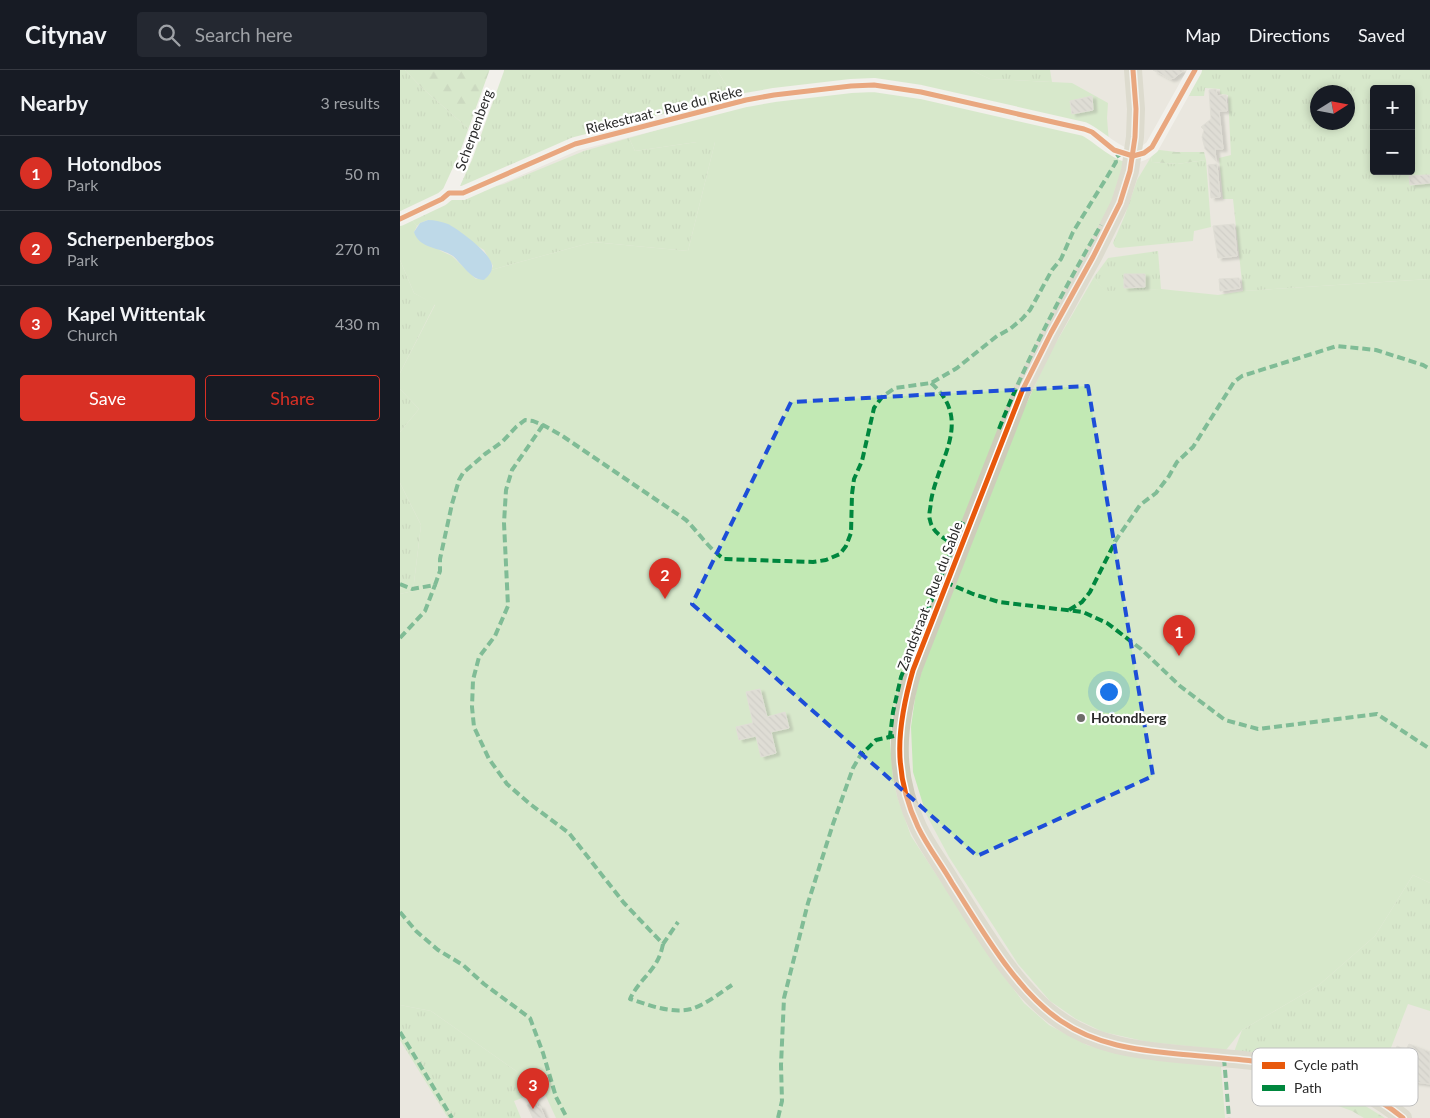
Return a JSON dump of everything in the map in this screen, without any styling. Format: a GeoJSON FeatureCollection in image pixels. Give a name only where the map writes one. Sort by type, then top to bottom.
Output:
{"type":"FeatureCollection","features":[{"type":"Feature","properties":{"kind":"main road","name":"Zandstraat - Rue du Sable"},"geometry":{"type":"LineString","coordinates":[[1133,70],[1136,109],[1127,155],[1129,177],[1120,204],[1022,391],[912,670],[904,702],[899,735],[899,752],[903,781],[910,806],[922,834],[1014,976],[1029,994],[1060,1020],[1091,1037],[1135,1049],[1252,1061]]}},
{"type":"Feature","properties":{"kind":"main road","name":"Zandstraat - Rue du Sable"},"geometry":{"type":"LineString","coordinates":[[1385,1106],[1403,1118]]}},
{"type":"Feature","properties":{"kind":"street","name":"Scherpenberg"},"geometry":{"type":"LineString","coordinates":[[450,192],[466,156],[497,70]]}},
{"type":"Feature","properties":{"kind":"street"},"geometry":{"type":"LineString","coordinates":[[1127,155],[1144,153],[1152,147],[1195,70]]}},
{"type":"Feature","properties":{"kind":"street","name":"Riekestraat - Rue du Rieke"},"geometry":{"type":"LineString","coordinates":[[450,192],[463,193],[575,144],[746,100],[851,86],[874,85],[921,92],[1074,127],[1092,132],[1109,147],[1127,155]]}},
{"type":"Feature","properties":{"kind":"street"},"geometry":{"type":"LineString","coordinates":[[400,219],[442,200],[450,192]]}},
{"type":"Feature","properties":{"kind":"highlighted area"},"geometry":{"type":"Polygon","coordinates":[[[1088,386],[1153,776],[977,856],[692,604],[791,402],[1088,386]]]}},
{"type":"Feature","properties":{"kind":"green space"},"geometry":{"type":"Polygon","coordinates":[[[400,70],[405,70],[421,87],[470,130],[450,190],[400,217],[400,70]]]}},
{"type":"Feature","properties":{"kind":"green space"},"geometry":{"type":"Polygon","coordinates":[[[405,70],[492,70],[470,130],[421,87],[405,70]]]}},
{"type":"Feature","properties":{"kind":"green space"},"geometry":{"type":"Polygon","coordinates":[[[500,70],[717,70],[728,88],[724,98],[698,109],[598,131],[462,190],[459,189],[500,70]]]}},
{"type":"Feature","properties":{"kind":"green space"},"geometry":{"type":"Polygon","coordinates":[[[717,70],[971,70],[990,79],[1072,83],[1108,103],[1109,143],[1125,153],[1121,172],[1108,210],[1068,285],[927,605],[898,678],[888,738],[897,796],[911,836],[997,967],[1024,1003],[1049,1025],[1087,1045],[1113,1052],[1221,1066],[1225,1118],[556,1118],[543,1090],[431,1011],[400,1005],[400,594],[413,591],[421,525],[400,483],[400,432],[419,409],[400,389],[400,373],[435,305],[414,293],[400,260],[400,224],[411,219],[417,226],[414,232],[441,251],[452,256],[476,279],[490,274],[491,270],[593,242],[688,251],[715,142],[697,142],[635,151],[629,138],[700,118],[698,109],[724,98],[728,88],[717,70]]]}},
{"type":"Feature","properties":{"kind":"green space"},"geometry":{"type":"Polygon","coordinates":[[[971,70],[1050,70],[1052,82],[990,79],[971,70]]]}},
{"type":"Feature","properties":{"kind":"green space"},"geometry":{"type":"Polygon","coordinates":[[[1200,70],[1430,70],[1430,279],[1243,291],[1233,199],[1223,199],[1219,158],[1231,155],[1228,95],[1220,94],[1220,89],[1205,88],[1204,96],[1189,96],[1200,70]]]}},
{"type":"Feature","properties":{"kind":"green space"},"geometry":{"type":"Polygon","coordinates":[[[629,138],[635,151],[697,142],[715,142],[688,251],[593,242],[491,270],[493,266],[484,250],[428,220],[417,226],[411,219],[465,194],[504,184],[584,151],[629,138]]]}},
{"type":"Feature","properties":{"kind":"green space"},"geometry":{"type":"Polygon","coordinates":[[[1153,151],[1204,152],[1206,160],[1177,164],[1152,162],[1153,151]]]}},
{"type":"Feature","properties":{"kind":"green space"},"geometry":{"type":"Polygon","coordinates":[[[1151,157],[1152,162],[1177,164],[1206,160],[1211,227],[1194,231],[1193,241],[1115,247],[1113,243],[1137,180],[1151,157]]]}},
{"type":"Feature","properties":{"kind":"green space"},"geometry":{"type":"Polygon","coordinates":[[[1115,190],[1111,207],[928,609],[900,683],[893,712],[890,742],[888,738],[898,678],[927,605],[1068,285],[1115,190]]]}},
{"type":"Feature","properties":{"kind":"green space"},"geometry":{"type":"Polygon","coordinates":[[[1158,251],[1161,289],[1105,292],[1094,277],[1108,258],[1158,251]]]}},
{"type":"Feature","properties":{"kind":"green space"},"geometry":{"type":"Polygon","coordinates":[[[400,260],[414,293],[435,304],[400,373],[400,260]]]}},
{"type":"Feature","properties":{"kind":"green space"},"geometry":{"type":"Polygon","coordinates":[[[1094,277],[1105,291],[1161,289],[1218,295],[1243,291],[1430,279],[1430,883],[1413,875],[1375,936],[1319,985],[1242,1030],[1226,1050],[1148,1042],[1103,1032],[1076,1019],[1050,1001],[1018,964],[949,857],[926,814],[913,772],[911,727],[917,684],[937,629],[1023,411],[1050,353],[1094,277]]]}},
{"type":"Feature","properties":{"kind":"green space"},"geometry":{"type":"Polygon","coordinates":[[[400,389],[419,409],[400,432],[400,389]]]}},
{"type":"Feature","properties":{"kind":"green space"},"geometry":{"type":"Polygon","coordinates":[[[400,483],[421,525],[413,591],[400,594],[400,483]]]}},
{"type":"Feature","properties":{"kind":"green space"},"geometry":{"type":"Polygon","coordinates":[[[1413,875],[1430,883],[1430,1011],[1408,1004],[1391,1048],[1252,1048],[1252,1057],[1234,1052],[1242,1030],[1319,985],[1375,936],[1413,875]]]}},
{"type":"Feature","properties":{"kind":"green space"},"geometry":{"type":"Polygon","coordinates":[[[400,1005],[431,1011],[543,1090],[514,1101],[521,1118],[448,1118],[400,1040],[400,1005]]]}},
{"type":"Feature","properties":{"kind":"green space"},"geometry":{"type":"Polygon","coordinates":[[[1338,1106],[1365,1106],[1385,1118],[1364,1118],[1338,1106]]]}},
{"type":"Feature","properties":{"kind":"water"},"geometry":{"type":"Polygon","coordinates":[[[428,220],[448,224],[475,243],[491,262],[491,273],[484,280],[479,279],[467,271],[453,256],[420,242],[414,232],[420,223],[428,220]]]}},
{"type":"Feature","properties":{"kind":"building"},"geometry":{"type":"Polygon","coordinates":[[[1153,70],[1184,70],[1170,79],[1153,70]]]}},
{"type":"Feature","properties":{"kind":"building"},"geometry":{"type":"Polygon","coordinates":[[[1216,89],[1217,96],[1226,95],[1227,111],[1219,111],[1223,149],[1215,149],[1216,161],[1205,149],[1202,137],[1204,130],[1201,127],[1211,119],[1209,90],[1216,89]]]}},
{"type":"Feature","properties":{"kind":"building"},"geometry":{"type":"Polygon","coordinates":[[[1092,96],[1093,110],[1072,114],[1070,101],[1092,96]]]}},
{"type":"Feature","properties":{"kind":"building"},"geometry":{"type":"Polygon","coordinates":[[[1217,164],[1220,197],[1211,198],[1208,165],[1217,164]]]}},
{"type":"Feature","properties":{"kind":"building"},"geometry":{"type":"Polygon","coordinates":[[[1430,175],[1430,183],[1410,185],[1409,176],[1430,175]]]}},
{"type":"Feature","properties":{"kind":"building"},"geometry":{"type":"Polygon","coordinates":[[[1234,224],[1237,256],[1218,258],[1213,226],[1234,224]]]}},
{"type":"Feature","properties":{"kind":"building"},"geometry":{"type":"Polygon","coordinates":[[[1124,274],[1145,274],[1145,287],[1124,288],[1124,274]]]}},
{"type":"Feature","properties":{"kind":"building"},"geometry":{"type":"Polygon","coordinates":[[[1239,278],[1240,288],[1220,291],[1219,279],[1239,278]]]}},
{"type":"Feature","properties":{"kind":"building"},"geometry":{"type":"Polygon","coordinates":[[[760,689],[767,717],[785,712],[789,728],[771,732],[776,753],[761,757],[756,736],[739,740],[736,727],[753,723],[746,692],[760,689]]]}},
{"type":"Feature","properties":{"kind":"building"},"geometry":{"type":"Polygon","coordinates":[[[1409,1044],[1430,1052],[1430,1084],[1418,1082],[1418,1048],[1407,1048],[1409,1044]]]}},
{"type":"Feature","properties":{"kind":"building"},"geometry":{"type":"Polygon","coordinates":[[[535,1101],[538,1107],[540,1106],[545,1118],[533,1118],[527,1105],[535,1101]]]}},
{"type":"Feature","properties":{"kind":"marked path"},"geometry":{"type":"LineString","coordinates":[[400,584],[412,589],[435,585],[440,571],[440,559],[459,480],[463,473],[502,442],[525,420],[543,425],[561,435],[686,520],[709,546],[724,559],[813,562],[826,560],[840,554],[846,546],[851,533],[854,479],[862,461],[874,408],[882,397],[895,388],[931,383],[957,368],[1022,319],[1030,310],[1052,270],[1061,259],[1073,232],[1116,162],[1115,158],[1122,153]]}},
{"type":"Feature","properties":{"kind":"marked path"},"geometry":{"type":"LineString","coordinates":[[999,429],[1021,376],[1046,325],[1101,225]]}},
{"type":"Feature","properties":{"kind":"marked path"},"geometry":{"type":"LineString","coordinates":[[1069,610],[1082,602],[1090,592],[1116,540],[1140,505],[1156,493],[1177,462],[1193,447],[1234,382],[1242,376],[1337,346],[1376,350],[1430,369]]}},
{"type":"Feature","properties":{"kind":"marked path"},"geometry":{"type":"LineString","coordinates":[[931,383],[944,397],[950,411],[952,426],[950,440],[935,485],[929,518],[936,532],[954,544]]}},
{"type":"Feature","properties":{"kind":"marked path"},"geometry":{"type":"LineString","coordinates":[[543,425],[512,470],[506,490],[504,523],[508,606],[495,636],[479,657],[473,680],[472,707],[474,727],[489,759],[507,784],[569,833],[624,903],[663,944],[678,922]]}},
{"type":"Feature","properties":{"kind":"marked path"},"geometry":{"type":"LineString","coordinates":[[888,738],[890,736],[901,677],[963,522]]}},
{"type":"Feature","properties":{"kind":"marked path"},"geometry":{"type":"LineString","coordinates":[[945,582],[973,594],[999,602],[1083,612],[1107,623],[1141,649],[1180,686],[1225,720],[1258,729],[1377,714],[1430,749]]}},
{"type":"Feature","properties":{"kind":"marked path"},"geometry":{"type":"LineString","coordinates":[[400,638],[425,611],[435,585]]}},
{"type":"Feature","properties":{"kind":"marked path"},"geometry":{"type":"LineString","coordinates":[[778,1118],[782,1101],[781,1065],[784,998],[808,903],[853,768],[860,756],[876,740],[894,736]]}},
{"type":"Feature","properties":{"kind":"marked path"},"geometry":{"type":"LineString","coordinates":[[400,912],[416,931],[438,950],[463,965],[484,984],[530,1018],[556,1097],[567,1118]]}},
{"type":"Feature","properties":{"kind":"marked path"},"geometry":{"type":"LineString","coordinates":[[663,944],[657,961],[630,999],[660,1008],[691,1009],[702,1005],[732,985]]}},
{"type":"Feature","properties":{"kind":"marked path"},"geometry":{"type":"LineString","coordinates":[[400,1032],[452,1118]]}},
{"type":"Feature","properties":{"kind":"marked path"},"geometry":{"type":"LineString","coordinates":[[1224,1058],[1229,1118]]}},
{"type":"Feature","properties":{"kind":"cycle path"},"geometry":{"type":"LineString","coordinates":[[1133,70],[1136,109],[1135,137],[1130,171],[1120,203],[1022,391],[913,670],[903,710],[900,749],[901,768],[910,807],[918,827],[930,848],[1000,958],[1029,993],[1045,1008],[1074,1029],[1088,1036],[1117,1045],[1162,1052],[1252,1061]]}},
{"type":"Feature","properties":{"kind":"cycle path"},"geometry":{"type":"LineString","coordinates":[[1133,156],[1144,153],[1152,147],[1195,70]]}},
{"type":"Feature","properties":{"kind":"cycle path"},"geometry":{"type":"LineString","coordinates":[[400,219],[442,199],[449,193],[463,193],[575,144],[746,100],[851,86],[874,85],[921,92],[1084,129],[1092,132],[1114,150],[1133,156]]}},
{"type":"Feature","properties":{"kind":"cycle path"},"geometry":{"type":"LineString","coordinates":[[1386,1106],[1403,1118]]}},
{"type":"Feature","properties":{"kind":"place","name":"Scherpenbergbos"},"geometry":{"type":"Point","coordinates":[665,599]}},
{"type":"Feature","properties":{"kind":"place","name":"Hotondbos"},"geometry":{"type":"Point","coordinates":[1179,656]}},
{"type":"Feature","properties":{"kind":"place","name":"Hotondberg"},"geometry":{"type":"Point","coordinates":[1081,718]}},
{"type":"Feature","properties":{"kind":"place","name":"Kapel Wittentak"},"geometry":{"type":"Point","coordinates":[533,1109]}}]}
